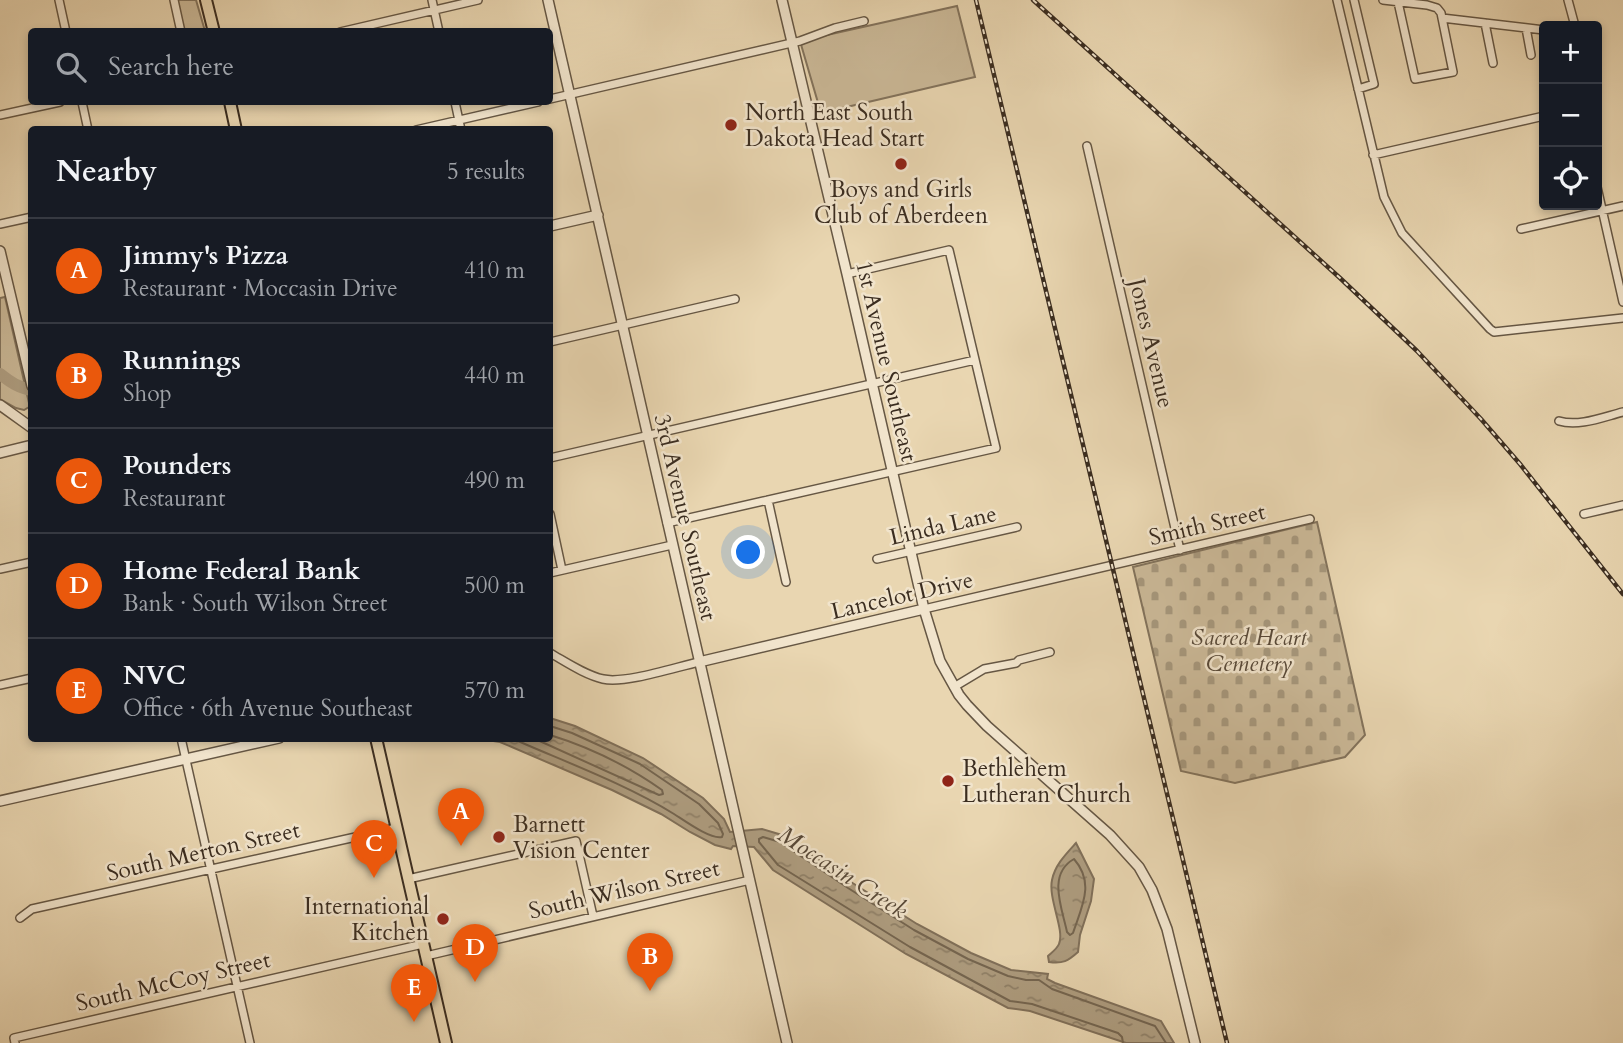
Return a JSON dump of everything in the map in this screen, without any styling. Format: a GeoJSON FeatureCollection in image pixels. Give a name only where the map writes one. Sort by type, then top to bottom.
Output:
{"type":"FeatureCollection","features":[{"type":"Feature","properties":{"kind":"highway"},"geometry":{"type":"LineString","coordinates":[[206,0],[213,28]]}},
{"type":"Feature","properties":{"kind":"highway"},"geometry":{"type":"LineString","coordinates":[[231,105],[235,126]]}},
{"type":"Feature","properties":{"kind":"highway"},"geometry":{"type":"LineString","coordinates":[[377,742],[446,1043]]}},
{"type":"Feature","properties":{"kind":"street"},"geometry":{"type":"LineString","coordinates":[[60,0],[65,28]]}},
{"type":"Feature","properties":{"kind":"street"},"geometry":{"type":"LineString","coordinates":[[174,0],[180,28]]}},
{"type":"Feature","properties":{"kind":"street"},"geometry":{"type":"LineString","coordinates":[[432,0],[438,28]]}},
{"type":"Feature","properties":{"kind":"street"},"geometry":{"type":"LineString","coordinates":[[357,28],[478,0]]}},
{"type":"Feature","properties":{"kind":"street","name":"3rd Avenue Southeast"},"geometry":{"type":"LineString","coordinates":[[548,0],[787,1043]]}},
{"type":"Feature","properties":{"kind":"street","name":"1st Avenue Southeast"},"geometry":{"type":"LineString","coordinates":[[782,0],[924,609],[940,661],[967,705],[987,726],[1110,835],[1139,867],[1152,890],[1167,929],[1195,1043]]}},
{"type":"Feature","properties":{"kind":"street"},"geometry":{"type":"LineString","coordinates":[[1337,0],[1384,197],[1402,233],[1494,332],[1623,318]]}},
{"type":"Feature","properties":{"kind":"street"},"geometry":{"type":"LineString","coordinates":[[1354,0],[1374,84],[1358,89]]}},
{"type":"Feature","properties":{"kind":"street"},"geometry":{"type":"LineString","coordinates":[[1383,0],[1427,5],[1437,8],[1442,18],[1453,72],[1415,79],[1398,2]]}},
{"type":"Feature","properties":{"kind":"street"},"geometry":{"type":"LineString","coordinates":[[1568,0],[1574,21]]}},
{"type":"Feature","properties":{"kind":"street"},"geometry":{"type":"LineString","coordinates":[[1442,18],[1539,29]]}},
{"type":"Feature","properties":{"kind":"street"},"geometry":{"type":"LineString","coordinates":[[553,98],[792,42],[835,27],[864,21]]}},
{"type":"Feature","properties":{"kind":"street"},"geometry":{"type":"LineString","coordinates":[[1485,23],[1493,63]]}},
{"type":"Feature","properties":{"kind":"street"},"geometry":{"type":"LineString","coordinates":[[1526,28],[1531,55]]}},
{"type":"Feature","properties":{"kind":"street"},"geometry":{"type":"LineString","coordinates":[[0,116],[47,105]]}},
{"type":"Feature","properties":{"kind":"street"},"geometry":{"type":"LineString","coordinates":[[83,105],[87,126]]}},
{"type":"Feature","properties":{"kind":"street"},"geometry":{"type":"LineString","coordinates":[[456,105],[460,126]]}},
{"type":"Feature","properties":{"kind":"street"},"geometry":{"type":"LineString","coordinates":[[433,126],[525,105]]}},
{"type":"Feature","properties":{"kind":"street"},"geometry":{"type":"LineString","coordinates":[[1373,155],[1539,117]]}},
{"type":"Feature","properties":{"kind":"street","name":"Jones Avenue"},"geometry":{"type":"LineString","coordinates":[[1087,146],[1180,550]]}},
{"type":"Feature","properties":{"kind":"street"},"geometry":{"type":"LineString","coordinates":[[1521,229],[1623,206]]}},
{"type":"Feature","properties":{"kind":"street"},"geometry":{"type":"LineString","coordinates":[[1602,210],[1623,302]]}},
{"type":"Feature","properties":{"kind":"street"},"geometry":{"type":"LineString","coordinates":[[553,225],[598,215]]}},
{"type":"Feature","properties":{"kind":"street"},"geometry":{"type":"LineString","coordinates":[[0,224],[28,218]]}},
{"type":"Feature","properties":{"kind":"street"},"geometry":{"type":"LineString","coordinates":[[667,523],[996,448],[949,250],[847,274]]}},
{"type":"Feature","properties":{"kind":"street"},"geometry":{"type":"LineString","coordinates":[[0,251],[5,292],[27,345]]}},
{"type":"Feature","properties":{"kind":"street"},"geometry":{"type":"LineString","coordinates":[[553,341],[735,299]]}},
{"type":"Feature","properties":{"kind":"street"},"geometry":{"type":"LineString","coordinates":[[553,456],[975,360]]}},
{"type":"Feature","properties":{"kind":"street"},"geometry":{"type":"LineString","coordinates":[[0,404],[28,425]]}},
{"type":"Feature","properties":{"kind":"street"},"geometry":{"type":"LineString","coordinates":[[1559,421],[1572,423],[1623,412]]}},
{"type":"Feature","properties":{"kind":"street"},"geometry":{"type":"LineString","coordinates":[[0,453],[28,447]]}},
{"type":"Feature","properties":{"kind":"street"},"geometry":{"type":"LineString","coordinates":[[768,500],[786,582]]}},
{"type":"Feature","properties":{"kind":"street"},"geometry":{"type":"LineString","coordinates":[[1584,514],[1623,505]]}},
{"type":"Feature","properties":{"kind":"street","name":"Smith Street"},"geometry":{"type":"LineString","coordinates":[[1113,565],[1310,519]]}},
{"type":"Feature","properties":{"kind":"street","name":"Linda Lane"},"geometry":{"type":"LineString","coordinates":[[877,559],[1017,527]]}},
{"type":"Feature","properties":{"kind":"street"},"geometry":{"type":"LineString","coordinates":[[553,528],[562,570]]}},
{"type":"Feature","properties":{"kind":"street"},"geometry":{"type":"LineString","coordinates":[[553,572],[672,545]]}},
{"type":"Feature","properties":{"kind":"street"},"geometry":{"type":"LineString","coordinates":[[0,569],[28,563]]}},
{"type":"Feature","properties":{"kind":"street","name":"Lancelot Drive"},"geometry":{"type":"LineString","coordinates":[[699,662],[1113,565]]}},
{"type":"Feature","properties":{"kind":"street"},"geometry":{"type":"LineString","coordinates":[[954,687],[984,669],[1016,663],[1050,652]]}},
{"type":"Feature","properties":{"kind":"street"},"geometry":{"type":"LineString","coordinates":[[553,655],[593,676],[612,680],[699,662]]}},
{"type":"Feature","properties":{"kind":"street"},"geometry":{"type":"LineString","coordinates":[[0,685],[28,679]]}},
{"type":"Feature","properties":{"kind":"street"},"geometry":{"type":"LineString","coordinates":[[182,742],[250,1043]]}},
{"type":"Feature","properties":{"kind":"street"},"geometry":{"type":"LineString","coordinates":[[0,801],[261,742]]}},
{"type":"Feature","properties":{"kind":"street","name":"South Merton Street"},"geometry":{"type":"LineString","coordinates":[[20,918],[32,909],[396,828]]}},
{"type":"Feature","properties":{"kind":"street"},"geometry":{"type":"LineString","coordinates":[[408,879],[576,841],[593,916]]}},
{"type":"Feature","properties":{"kind":"street","name":"South Wilson Street"},"geometry":{"type":"LineString","coordinates":[[424,950],[593,916],[750,880]]}},
{"type":"Feature","properties":{"kind":"street","name":"South McCoy Street"},"geometry":{"type":"LineString","coordinates":[[15,1040],[237,986],[424,950]]}},
{"type":"Feature","properties":{"kind":"green space"},"geometry":{"type":"Polygon","coordinates":[[[174,0],[196,0],[204,28],[180,28],[174,0]]]}},
{"type":"Feature","properties":{"kind":"green space"},"geometry":{"type":"Polygon","coordinates":[[[957,6],[975,77],[821,113],[800,41],[957,6]]]}},
{"type":"Feature","properties":{"kind":"green space"},"geometry":{"type":"Polygon","coordinates":[[[5,297],[28,399],[28,408],[24,410],[0,399],[0,298],[5,297]]]}},
{"type":"Feature","properties":{"kind":"green space","name":"Sacred Heart Cemetery"},"geometry":{"type":"Polygon","coordinates":[[[1317,522],[1365,735],[1345,757],[1235,783],[1181,771],[1133,567],[1317,522]]]}},
{"type":"Feature","properties":{"kind":"water"},"geometry":{"type":"Polygon","coordinates":[[[553,719],[575,726],[643,758],[703,798],[724,819],[730,832],[762,829],[782,835],[917,924],[971,953],[1011,970],[1048,974],[1047,979],[1055,983],[1161,1021],[1174,1043],[1126,1043],[1030,1011],[1008,1008],[906,954],[773,870],[754,847],[733,846],[731,849],[715,845],[612,790],[500,742],[553,742],[553,719]]]}},
{"type":"Feature","properties":{"kind":"water"},"geometry":{"type":"Polygon","coordinates":[[[1076,843],[1094,879],[1091,901],[1080,935],[1078,952],[1065,961],[1049,962],[1048,956],[1058,946],[1060,938],[1051,888],[1053,875],[1076,843]]]}},
{"type":"Feature","properties":{"kind":"waterway","name":"Moccasin Creek"},"geometry":{"type":"LineString","coordinates":[[0,374],[28,389]]}},
{"type":"Feature","properties":{"kind":"railway"},"geometry":{"type":"LineString","coordinates":[[976,0],[1227,1043]]}},
{"type":"Feature","properties":{"kind":"railway"},"geometry":{"type":"LineString","coordinates":[[1033,0],[1417,351],[1520,464],[1623,594]]}},
{"type":"Feature","properties":{"kind":"place","name":"North East South Dakota Head Start"},"geometry":{"type":"Point","coordinates":[731,125]}},
{"type":"Feature","properties":{"kind":"place","name":"Boys and Girls Club of Aberdeen"},"geometry":{"type":"Point","coordinates":[901,164]}},
{"type":"Feature","properties":{"kind":"place","name":"Bethlehem Lutheran Church"},"geometry":{"type":"Point","coordinates":[948,781]}},
{"type":"Feature","properties":{"kind":"place","name":"Barnett Vision Center"},"geometry":{"type":"Point","coordinates":[499,837]}},
{"type":"Feature","properties":{"kind":"place","name":"Jimmy's Pizza"},"geometry":{"type":"Point","coordinates":[461,846]}},
{"type":"Feature","properties":{"kind":"place","name":"Pounders"},"geometry":{"type":"Point","coordinates":[374,878]}},
{"type":"Feature","properties":{"kind":"place","name":"International Kitchen"},"geometry":{"type":"Point","coordinates":[443,919]}},
{"type":"Feature","properties":{"kind":"place","name":"Home Federal Bank"},"geometry":{"type":"Point","coordinates":[475,982]}},
{"type":"Feature","properties":{"kind":"place","name":"Runnings"},"geometry":{"type":"Point","coordinates":[650,991]}},
{"type":"Feature","properties":{"kind":"place","name":"NVC"},"geometry":{"type":"Point","coordinates":[414,1022]}}]}
